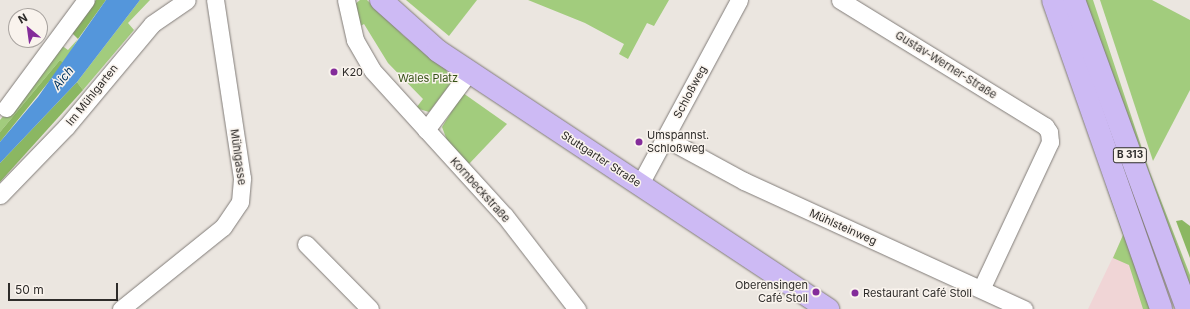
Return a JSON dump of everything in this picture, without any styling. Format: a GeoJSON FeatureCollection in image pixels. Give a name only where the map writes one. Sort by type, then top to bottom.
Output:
{"type":"FeatureCollection","features":[{"type":"Feature","properties":{"kind":"main road","name":"Stuttgarter Straße"},"geometry":{"type":"LineString","coordinates":[[381,0],[409,27],[469,72],[828,309]]}},
{"type":"Feature","properties":{"kind":"main road","name":"B 313"},"geometry":{"type":"LineString","coordinates":[[1053,0],[1161,309]]}},
{"type":"Feature","properties":{"kind":"main road","name":"B 313"},"geometry":{"type":"LineString","coordinates":[[1074,0],[1187,309]]}},
{"type":"Feature","properties":{"kind":"street"},"geometry":{"type":"LineString","coordinates":[[6,108],[86,0]]}},
{"type":"Feature","properties":{"kind":"street","name":"Im Mühlgarten"},"geometry":{"type":"LineString","coordinates":[[0,195],[66,127],[147,29],[186,0]]}},
{"type":"Feature","properties":{"kind":"street","name":"Mühlgasse"},"geometry":{"type":"LineString","coordinates":[[131,306],[223,227],[240,202],[242,178],[215,0]]}},
{"type":"Feature","properties":{"kind":"street"},"geometry":{"type":"LineString","coordinates":[[346,0],[350,26],[372,70],[426,130],[469,72]]}},
{"type":"Feature","properties":{"kind":"street","name":"Schloßweg"},"geometry":{"type":"LineString","coordinates":[[640,184],[739,0]]}},
{"type":"Feature","properties":{"kind":"street","name":"Gustav-Werner-Straße"},"geometry":{"type":"LineString","coordinates":[[840,0],[1045,126],[1049,132],[1050,142],[982,287]]}},
{"type":"Feature","properties":{"kind":"street","name":"Kornbeckstraße"},"geometry":{"type":"LineString","coordinates":[[426,130],[505,216],[577,309]]}},
{"type":"Feature","properties":{"kind":"street","name":"Mühlsteinweg"},"geometry":{"type":"LineString","coordinates":[[665,138],[744,181],[982,287],[1024,309]]}},
{"type":"Feature","properties":{"kind":"street"},"geometry":{"type":"LineString","coordinates":[[306,244],[370,309]]}},
{"type":"Feature","properties":{"kind":"shaded area"},"geometry":{"type":"Polygon","coordinates":[[[1124,234],[1150,309],[1088,309],[1124,234]]]}},
{"type":"Feature","properties":{"kind":"green space"},"geometry":{"type":"Polygon","coordinates":[[[96,0],[106,0],[78,39],[72,33],[96,0]]]}},
{"type":"Feature","properties":{"kind":"green space"},"geometry":{"type":"Polygon","coordinates":[[[140,0],[150,0],[128,23],[134,30],[83,90],[77,82],[140,0]]]}},
{"type":"Feature","properties":{"kind":"green space","name":"Wales Platz"},"geometry":{"type":"Polygon","coordinates":[[[360,0],[367,0],[404,36],[446,69],[451,83],[429,112],[416,108],[423,99],[388,63],[364,24],[355,29],[354,5],[360,0]]]}},
{"type":"Feature","properties":{"kind":"green space"},"geometry":{"type":"Polygon","coordinates":[[[406,0],[477,0],[449,36],[406,0]]]}},
{"type":"Feature","properties":{"kind":"green space"},"geometry":{"type":"Polygon","coordinates":[[[528,0],[669,0],[654,26],[647,23],[628,59],[619,54],[624,44],[585,23],[528,0]]]}},
{"type":"Feature","properties":{"kind":"green space"},"geometry":{"type":"Polygon","coordinates":[[[1085,0],[1093,0],[1149,170],[1190,275],[1190,292],[1085,0]]]}},
{"type":"Feature","properties":{"kind":"green space"},"geometry":{"type":"Polygon","coordinates":[[[1100,0],[1152,0],[1190,20],[1190,90],[1153,161],[1100,0]]]}},
{"type":"Feature","properties":{"kind":"green space"},"geometry":{"type":"Polygon","coordinates":[[[78,39],[64,63],[60,60],[0,132],[0,120],[61,45],[68,50],[78,39]]]}},
{"type":"Feature","properties":{"kind":"green space"},"geometry":{"type":"Polygon","coordinates":[[[60,60],[64,63],[0,142],[0,132],[60,60]]]}},
{"type":"Feature","properties":{"kind":"green space"},"geometry":{"type":"Polygon","coordinates":[[[77,82],[83,90],[0,182],[0,163],[77,82]]]}},
{"type":"Feature","properties":{"kind":"green space"},"geometry":{"type":"Polygon","coordinates":[[[463,93],[507,124],[468,165],[448,143],[442,127],[463,93]]]}},
{"type":"Feature","properties":{"kind":"green space"},"geometry":{"type":"Polygon","coordinates":[[[1105,182],[1153,309],[1143,309],[1129,265],[1113,258],[1123,235],[1105,182]]]}},
{"type":"Feature","properties":{"kind":"green space"},"geometry":{"type":"Polygon","coordinates":[[[1182,220],[1190,226],[1190,258],[1176,221],[1182,220]]]}},
{"type":"Feature","properties":{"kind":"water","name":"Aich"},"geometry":{"type":"Polygon","coordinates":[[[106,0],[140,0],[77,82],[0,163],[0,142],[38,97],[106,0]]]}},
{"type":"Feature","properties":{"kind":"place","name":"K20"},"geometry":{"type":"Point","coordinates":[334,72]}},
{"type":"Feature","properties":{"kind":"place","name":"Umspannst. Schloßweg"},"geometry":{"type":"Point","coordinates":[639,142]}},
{"type":"Feature","properties":{"kind":"place","name":"Oberensingen Café Stoll"},"geometry":{"type":"Point","coordinates":[816,292]}},
{"type":"Feature","properties":{"kind":"place","name":"Restaurant Café Stoll"},"geometry":{"type":"Point","coordinates":[855,293]}}]}
